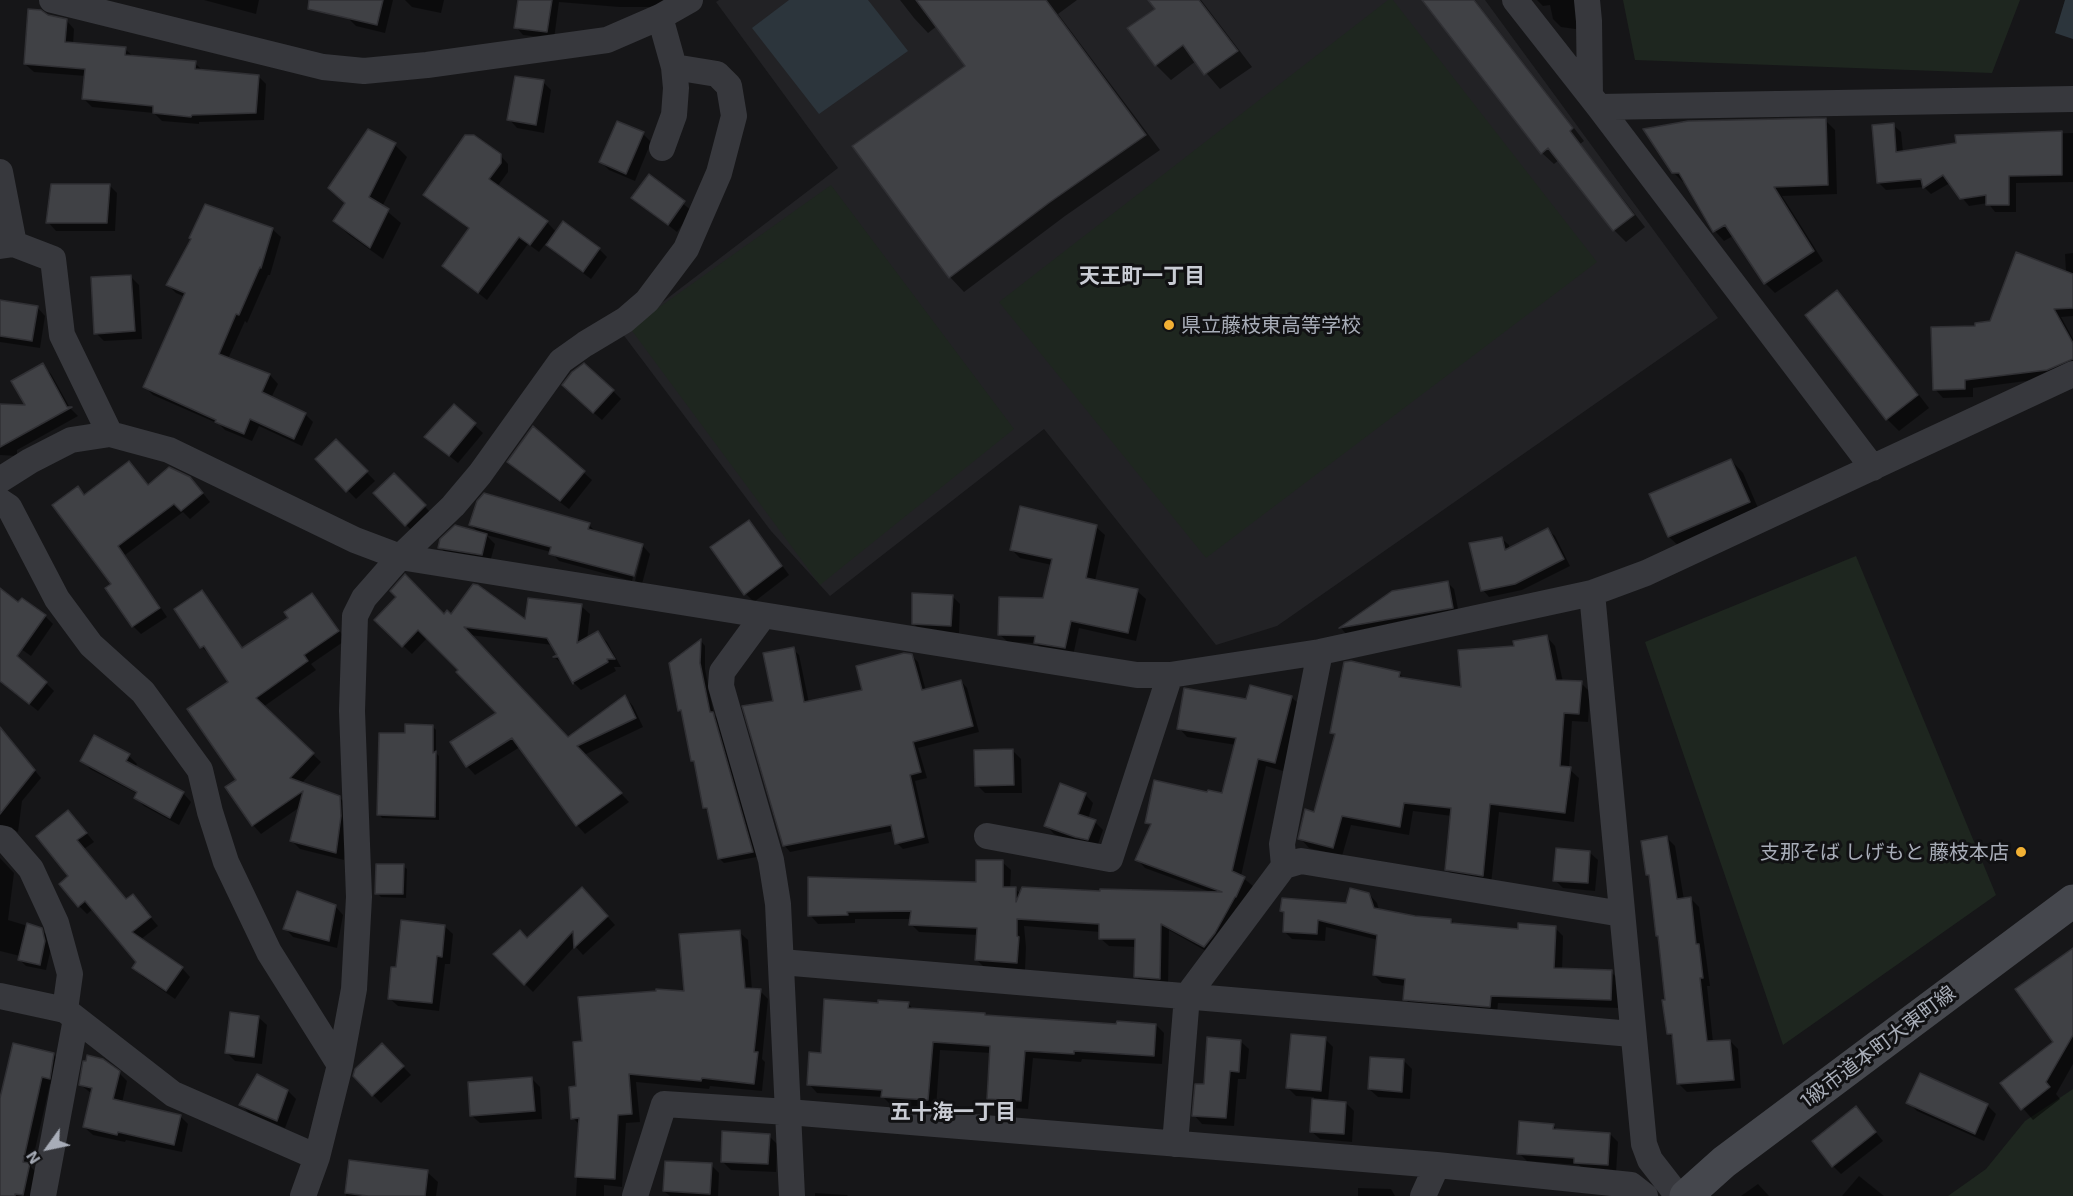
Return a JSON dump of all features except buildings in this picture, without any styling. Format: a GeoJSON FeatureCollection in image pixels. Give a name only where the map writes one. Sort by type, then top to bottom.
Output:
{"type":"FeatureCollection","features":[{"type":"Feature","properties":{"kind":"street"},"geometry":{"type":"LineString","coordinates":[[52,0],[323,67],[364,71],[427,65],[607,40],[660,17],[690,0]]}},
{"type":"Feature","properties":{"kind":"street"},"geometry":{"type":"LineString","coordinates":[[1515,0],[1595,101],[1873,468]]}},
{"type":"Feature","properties":{"kind":"street"},"geometry":{"type":"LineString","coordinates":[[1587,0],[1595,101]]}},
{"type":"Feature","properties":{"kind":"street"},"geometry":{"type":"LineString","coordinates":[[660,17],[674,67],[676,88],[674,115],[662,148]]}},
{"type":"Feature","properties":{"kind":"street"},"geometry":{"type":"LineString","coordinates":[[303,1196],[317,1157],[340,1065],[354,989],[359,897],[352,711],[355,616],[364,598],[400,557],[453,506],[480,474],[561,361],[626,320],[647,301],[686,249],[719,173],[734,116],[729,86],[717,74],[674,67]]}},
{"type":"Feature","properties":{"kind":"street"},"geometry":{"type":"LineString","coordinates":[[1595,101],[2073,99]]}},
{"type":"Feature","properties":{"kind":"street"},"geometry":{"type":"LineString","coordinates":[[0,172],[7,245],[53,259],[62,335],[110,434]]}},
{"type":"Feature","properties":{"kind":"street"},"geometry":{"type":"LineString","coordinates":[[0,480],[30,461],[71,440],[110,434],[169,450],[355,540],[400,557],[1137,675],[1170,675],[1320,652],[1592,593],[1646,573],[2073,374]]}},
{"type":"Feature","properties":{"kind":"street"},"geometry":{"type":"LineString","coordinates":[[0,501],[9,507],[57,599],[91,645],[143,692],[200,770],[226,862],[268,952],[340,1065]]}},
{"type":"Feature","properties":{"kind":"street"},"geometry":{"type":"LineString","coordinates":[[1592,593],[1644,1144],[1650,1160],[1678,1196]]}},
{"type":"Feature","properties":{"kind":"street"},"geometry":{"type":"LineString","coordinates":[[764,616],[722,672],[721,686],[771,860],[778,904],[792,1196]]}},
{"type":"Feature","properties":{"kind":"street"},"geometry":{"type":"LineString","coordinates":[[1284,866],[1282,844],[1320,652]]}},
{"type":"Feature","properties":{"kind":"street"},"geometry":{"type":"LineString","coordinates":[[987,836],[1110,859],[1170,675]]}},
{"type":"Feature","properties":{"kind":"street"},"geometry":{"type":"LineString","coordinates":[[0,838],[4,839],[31,869],[56,923],[70,974],[70,1014],[43,1196]]}},
{"type":"Feature","properties":{"kind":"street"},"geometry":{"type":"LineString","coordinates":[[1175,1144],[1186,996],[1284,866],[1301,861],[1623,914]]}},
{"type":"Feature","properties":{"kind":"street","name":"1級市道本町大東町線"},"geometry":{"type":"LineString","coordinates":[[1686,1196],[1725,1162],[2073,901]]}},
{"type":"Feature","properties":{"kind":"street"},"geometry":{"type":"LineString","coordinates":[[781,962],[1632,1034]]}},
{"type":"Feature","properties":{"kind":"street"},"geometry":{"type":"LineString","coordinates":[[0,996],[70,1014],[173,1094],[317,1157]]}},
{"type":"Feature","properties":{"kind":"street"},"geometry":{"type":"LineString","coordinates":[[635,1196],[664,1104],[1437,1165],[1631,1185],[1645,1196]]}},
{"type":"Feature","properties":{"kind":"street"},"geometry":{"type":"LineString","coordinates":[[1423,1196],[1437,1165]]}},
{"type":"Feature","properties":{"kind":"shaded area","name":"県立藤枝東高等学校"},"geometry":{"type":"Polygon","coordinates":[[[719,0],[1485,0],[1718,318],[1277,626],[1216,645],[1044,429],[830,596],[771,531],[622,333],[838,168],[716,2],[719,0]]]}},
{"type":"Feature","properties":{"kind":"shaded area"},"geometry":{"type":"Polygon","coordinates":[[[789,0],[868,0],[908,51],[819,114],[752,28],[789,0]]]}},
{"type":"Feature","properties":{"kind":"shaded area"},"geometry":{"type":"Polygon","coordinates":[[[1388,0],[1393,0],[1597,262],[1206,558],[999,302],[1388,0]]]}},
{"type":"Feature","properties":{"kind":"shaded area"},"geometry":{"type":"Polygon","coordinates":[[[1623,0],[2020,0],[1992,73],[1635,60],[1623,0]]]}},
{"type":"Feature","properties":{"kind":"shaded area"},"geometry":{"type":"Polygon","coordinates":[[[2065,0],[2073,0],[2073,39],[2055,33],[2065,0]]]}},
{"type":"Feature","properties":{"kind":"shaded area"},"geometry":{"type":"Polygon","coordinates":[[[831,185],[1014,429],[820,585],[630,328],[831,185]]]}},
{"type":"Feature","properties":{"kind":"shaded area"},"geometry":{"type":"Polygon","coordinates":[[[1856,556],[1996,895],[1783,1045],[1645,642],[1856,556]]]}},
{"type":"Feature","properties":{"kind":"shaded area"},"geometry":{"type":"Polygon","coordinates":[[[2073,1089],[2073,1196],[1948,1196],[1986,1169],[2025,1121],[2073,1089]]]}},
{"type":"Feature","properties":{"kind":"place","name":"県立藤枝東高等学校"},"geometry":{"type":"Point","coordinates":[1169,325]}},
{"type":"Feature","properties":{"kind":"place","name":"支那そば しげもと 藤枝本店"},"geometry":{"type":"Point","coordinates":[2021,852]}},
{"type":"Feature","properties":{"kind":"district","name":"天王町一丁目"},"geometry":{"type":"Point","coordinates":[1142,276]}},
{"type":"Feature","properties":{"kind":"district","name":"五十海一丁目"},"geometry":{"type":"Point","coordinates":[953,1112]}}]}
